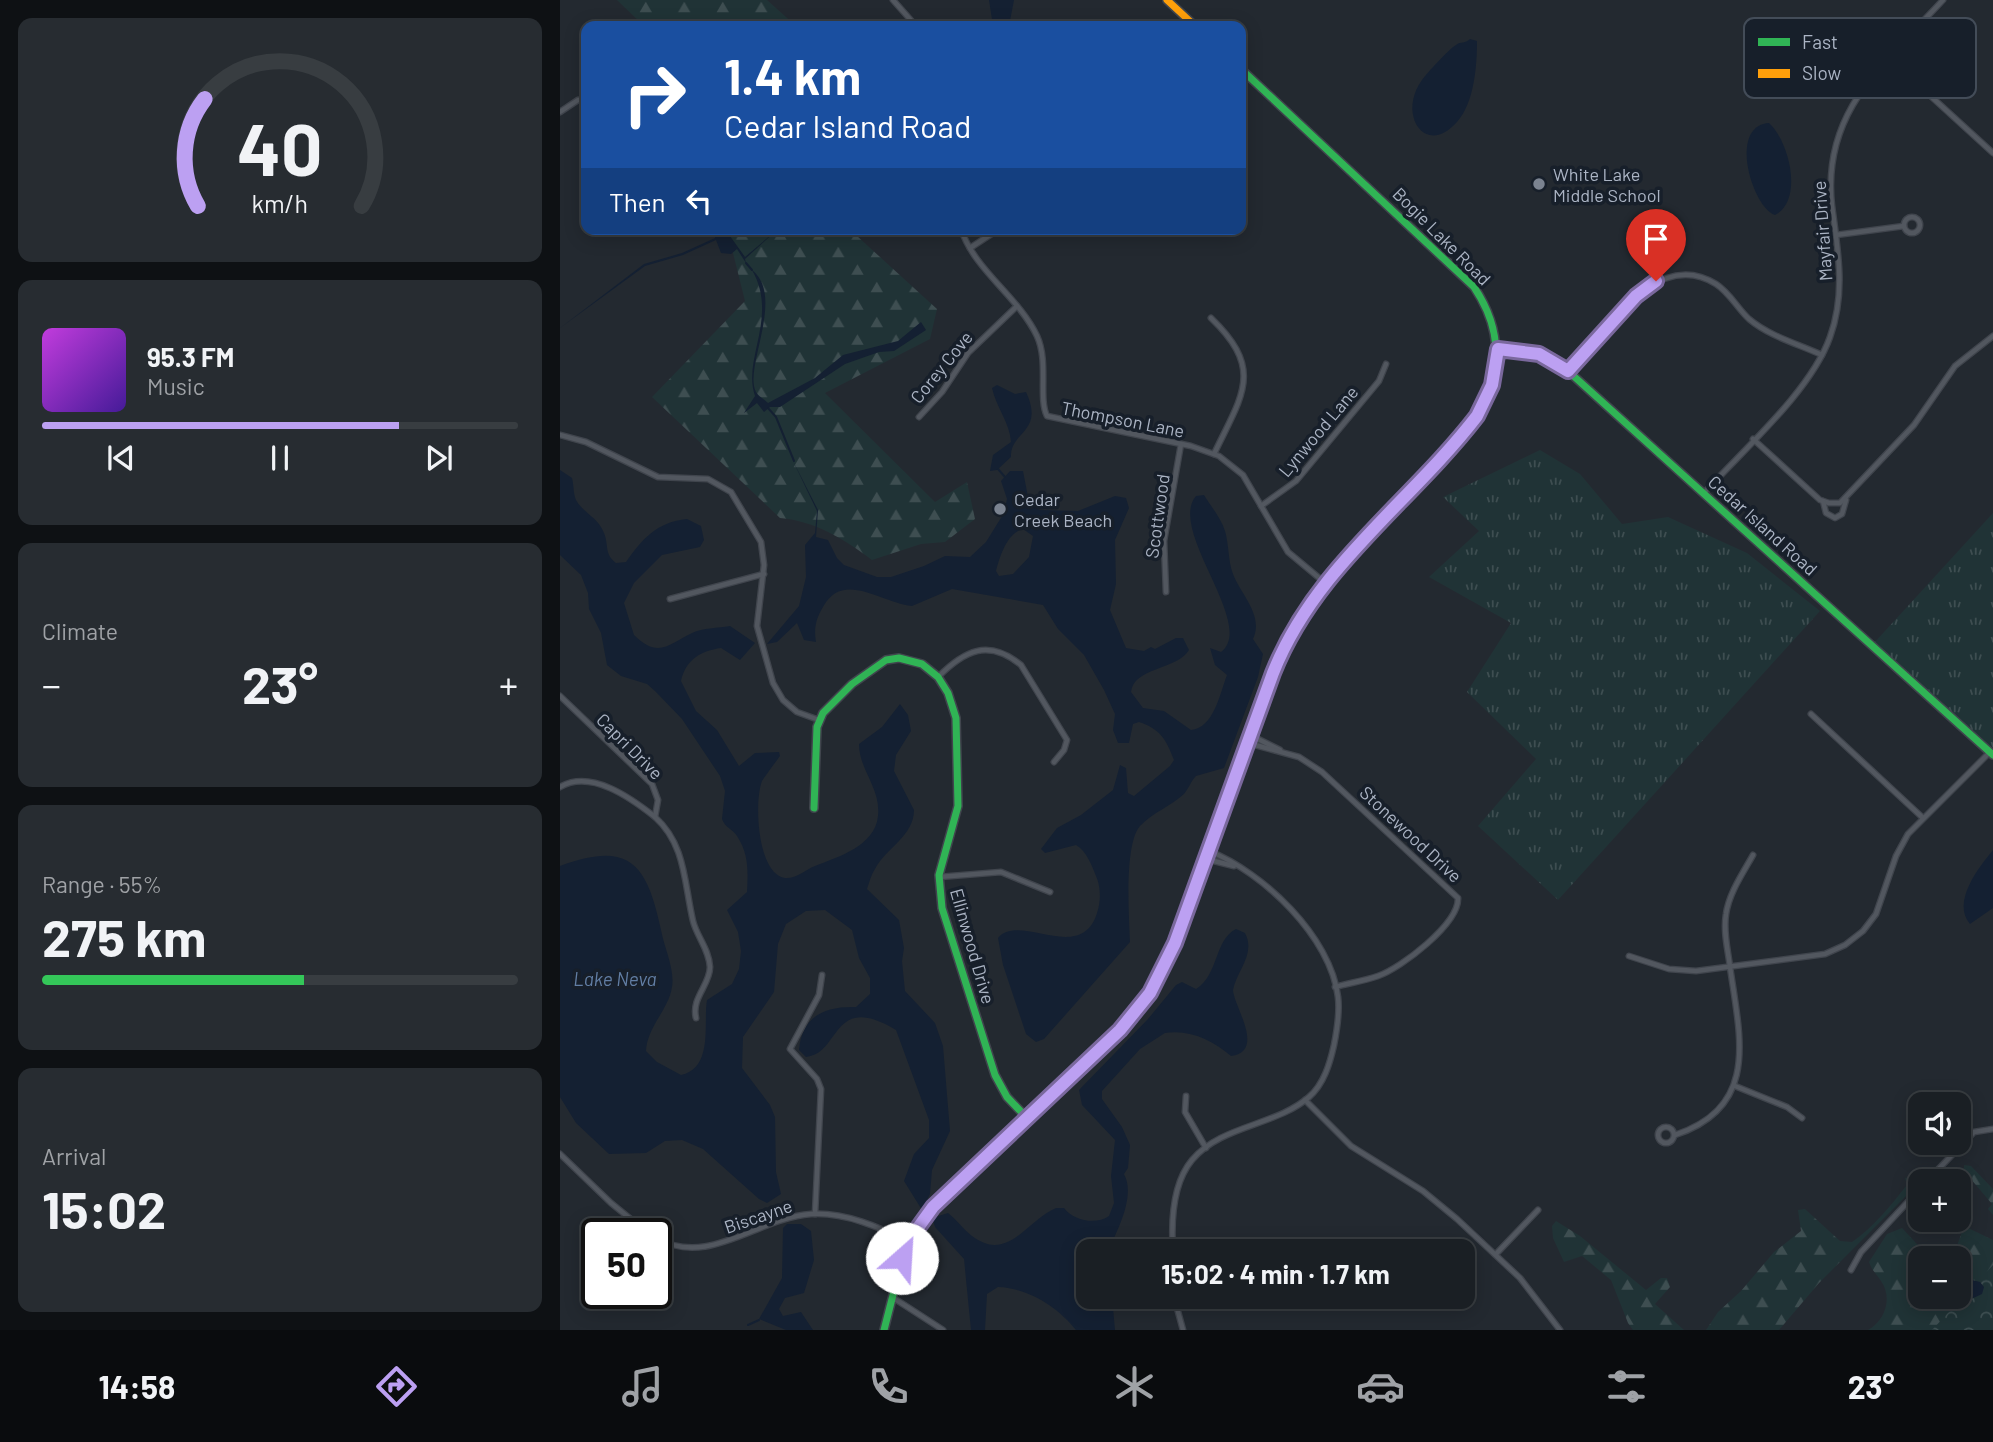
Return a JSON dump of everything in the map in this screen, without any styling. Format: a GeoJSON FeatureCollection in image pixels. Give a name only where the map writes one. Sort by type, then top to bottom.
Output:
{"type":"FeatureCollection","features":[{"type":"Feature","properties":{"kind":"main road"},"geometry":{"type":"LineString","coordinates":[[1167,0],[1190,21]]}},
{"type":"Feature","properties":{"kind":"main road","name":"Bogie Lake Road"},"geometry":{"type":"LineString","coordinates":[[884,1330],[909,1241],[933,1207],[1120,1030],[1147,998],[1171,955],[1285,645],[1325,582],[1477,416],[1492,385],[1498,349],[1490,314],[1471,282],[1246,74]]}},
{"type":"Feature","properties":{"kind":"main road","name":"Cedar Island Road"},"geometry":{"type":"LineString","coordinates":[[1498,349],[1539,354],[1568,371],[1992,754]]}},
{"type":"Feature","properties":{"kind":"main road"},"geometry":{"type":"LineString","coordinates":[[814,808],[819,720],[836,698],[886,660],[912,659],[938,677]]}},
{"type":"Feature","properties":{"kind":"main road","name":"Ellinwood Drive"},"geometry":{"type":"LineString","coordinates":[[938,677],[948,693],[956,718],[958,806],[939,877],[942,908],[995,1075],[1007,1097],[1027,1118]]}},
{"type":"Feature","properties":{"kind":"street"},"geometry":{"type":"LineString","coordinates":[[892,0],[911,21]]}},
{"type":"Feature","properties":{"kind":"street","name":"Mayfair Drive"},"geometry":{"type":"LineString","coordinates":[[1926,18],[1943,0]]}},
{"type":"Feature","properties":{"kind":"street","name":"Mayfair Drive"},"geometry":{"type":"LineString","coordinates":[[1704,493],[1803,384],[1822,355],[1832,331],[1839,298],[1830,183],[1836,137],[1855,98]]}},
{"type":"Feature","properties":{"kind":"street"},"geometry":{"type":"LineString","coordinates":[[1933,98],[1993,153]]}},
{"type":"Feature","properties":{"kind":"street"},"geometry":{"type":"LineString","coordinates":[[560,112],[578,100]]}},
{"type":"Feature","properties":{"kind":"street"},"geometry":{"type":"LineString","coordinates":[[1836,235],[1904,226]]}},
{"type":"Feature","properties":{"kind":"street","name":"Thompson Lane"},"geometry":{"type":"LineString","coordinates":[[964,235],[970,248],[1017,306],[1038,338],[1045,361],[1044,406],[1051,419],[1181,444],[1214,454],[1243,475],[1288,552],[1325,582]]}},
{"type":"Feature","properties":{"kind":"street"},"geometry":{"type":"LineString","coordinates":[[970,248],[990,235]]}},
{"type":"Feature","properties":{"kind":"street"},"geometry":{"type":"LineString","coordinates":[[1568,371],[1642,290],[1656,281],[1677,275],[1696,276],[1714,283],[1756,324],[1822,355]]}},
{"type":"Feature","properties":{"kind":"street","name":"Corey Cove"},"geometry":{"type":"LineString","coordinates":[[919,417],[942,393],[968,354],[1017,306]]}},
{"type":"Feature","properties":{"kind":"street"},"geometry":{"type":"LineString","coordinates":[[1210,318],[1235,343],[1244,376],[1242,394],[1214,454]]}},
{"type":"Feature","properties":{"kind":"street"},"geometry":{"type":"LineString","coordinates":[[1823,501],[1826,513],[1835,518],[1842,514],[1847,499],[1914,425],[1955,366],[1993,336]]}},
{"type":"Feature","properties":{"kind":"street","name":"Lynwood Lane"},"geometry":{"type":"LineString","coordinates":[[1261,506],[1296,481],[1379,381],[1386,364]]}},
{"type":"Feature","properties":{"kind":"street"},"geometry":{"type":"LineString","coordinates":[[560,435],[586,442],[658,477],[708,479],[720,483],[731,492],[761,542],[764,574],[757,626],[773,684],[779,695],[797,712],[819,720]]}},
{"type":"Feature","properties":{"kind":"street"},"geometry":{"type":"LineString","coordinates":[[1753,439],[1823,501],[1835,504],[1847,499]]}},
{"type":"Feature","properties":{"kind":"street","name":"Scottwood"},"geometry":{"type":"LineString","coordinates":[[1166,592],[1164,541],[1181,444]]}},
{"type":"Feature","properties":{"kind":"street"},"geometry":{"type":"LineString","coordinates":[[670,599],[764,574]]}},
{"type":"Feature","properties":{"kind":"street"},"geometry":{"type":"LineString","coordinates":[[938,677],[959,658],[976,651],[992,650],[1012,658],[1027,675],[1067,740],[1064,750],[1054,762]]}},
{"type":"Feature","properties":{"kind":"street","name":"Capri Drive"},"geometry":{"type":"LineString","coordinates":[[560,696],[652,784],[658,800],[654,817]]}},
{"type":"Feature","properties":{"kind":"street"},"geometry":{"type":"LineString","coordinates":[[1811,714],[1923,817]]}},
{"type":"Feature","properties":{"kind":"street","name":"Stonewood Drive"},"geometry":{"type":"LineString","coordinates":[[1249,739],[1308,761],[1458,898],[1456,911],[1450,920],[1414,956],[1380,976],[1335,987]]}},
{"type":"Feature","properties":{"kind":"street"},"geometry":{"type":"LineString","coordinates":[[1629,956],[1678,971],[1825,954],[1845,945],[1863,931],[1884,899],[1896,856],[1908,834],[1992,754]]}},
{"type":"Feature","properties":{"kind":"street"},"geometry":{"type":"LineString","coordinates":[[560,787],[579,781],[605,787],[654,817],[667,830],[678,851],[693,923],[709,958],[709,975],[695,1007],[696,1018]]}},
{"type":"Feature","properties":{"kind":"street"},"geometry":{"type":"LineString","coordinates":[[1173,1239],[1175,1201],[1180,1178],[1191,1161],[1206,1147],[1284,1113],[1306,1100],[1321,1082],[1332,1051],[1338,1015],[1335,987],[1323,951],[1312,932],[1268,889],[1235,866],[1207,855]]}},
{"type":"Feature","properties":{"kind":"street"},"geometry":{"type":"LineString","coordinates":[[1675,1135],[1700,1124],[1716,1112],[1735,1086],[1741,1054],[1726,915],[1734,891],[1753,855]]}},
{"type":"Feature","properties":{"kind":"street"},"geometry":{"type":"LineString","coordinates":[[939,877],[1001,872],[1050,892]]}},
{"type":"Feature","properties":{"kind":"street"},"geometry":{"type":"LineString","coordinates":[[815,1214],[821,1089],[817,1079],[790,1049],[819,996],[822,975]]}},
{"type":"Feature","properties":{"kind":"street"},"geometry":{"type":"LineString","coordinates":[[1735,1086],[1787,1107],[1802,1118]]}},
{"type":"Feature","properties":{"kind":"street"},"geometry":{"type":"LineString","coordinates":[[1186,1096],[1185,1112],[1206,1147]]}},
{"type":"Feature","properties":{"kind":"street"},"geometry":{"type":"LineString","coordinates":[[1306,1100],[1352,1146],[1423,1191],[1496,1254],[1520,1278],[1560,1330]]}},
{"type":"Feature","properties":{"kind":"street"},"geometry":{"type":"LineString","coordinates":[[1939,1169],[1974,1132],[1993,1129]]}},
{"type":"Feature","properties":{"kind":"street"},"geometry":{"type":"LineString","coordinates":[[560,1154],[629,1218]]}},
{"type":"Feature","properties":{"kind":"street"},"geometry":{"type":"LineString","coordinates":[[1851,1270],[1861,1252],[1908,1202]]}},
{"type":"Feature","properties":{"kind":"street"},"geometry":{"type":"LineString","coordinates":[[1496,1254],[1538,1210]]}},
{"type":"Feature","properties":{"kind":"street","name":"Biscayne"},"geometry":{"type":"LineString","coordinates":[[672,1245],[711,1247],[774,1222],[815,1214],[846,1217],[909,1241]]}},
{"type":"Feature","properties":{"kind":"street"},"geometry":{"type":"LineString","coordinates":[[892,1297],[943,1330]]}},
{"type":"Feature","properties":{"kind":"street"},"geometry":{"type":"LineString","coordinates":[[1177,1309],[1183,1330]]}},
{"type":"Feature","properties":{"kind":"green space"},"geometry":{"type":"Polygon","coordinates":[[[617,0],[767,0],[790,21],[639,21],[617,0]]]}},
{"type":"Feature","properties":{"kind":"green space"},"geometry":{"type":"Polygon","coordinates":[[[728,235],[857,235],[937,309],[930,339],[825,393],[935,502],[967,482],[975,519],[945,542],[921,544],[872,560],[829,532],[780,518],[652,397],[745,301],[728,235]]]}},
{"type":"Feature","properties":{"kind":"green space"},"geometry":{"type":"Polygon","coordinates":[[[1540,450],[1580,474],[1622,524],[1668,517],[1747,553],[1820,611],[1558,900],[1478,826],[1536,759],[1467,692],[1511,623],[1429,577],[1479,531],[1443,497],[1540,450]]]}},
{"type":"Feature","properties":{"kind":"green space"},"geometry":{"type":"Polygon","coordinates":[[[1993,513],[1993,751],[1874,643],[1993,513]]]}},
{"type":"Feature","properties":{"kind":"green space"},"geometry":{"type":"Polygon","coordinates":[[[1964,1165],[1971,1166],[1993,1189],[1993,1215],[1988,1209],[1992,1204],[1971,1179],[1971,1169],[1964,1169],[1964,1165]]]}},
{"type":"Feature","properties":{"kind":"green space"},"geometry":{"type":"Polygon","coordinates":[[[1905,1178],[1908,1178],[1908,1194],[1819,1283],[1779,1330],[1706,1330],[1718,1312],[1741,1291],[1774,1252],[1801,1231],[1798,1210],[1805,1209],[1840,1241],[1852,1242],[1895,1200],[1907,1185],[1905,1178]]]}},
{"type":"Feature","properties":{"kind":"green space"},"geometry":{"type":"Polygon","coordinates":[[[1556,1221],[1580,1236],[1646,1290],[1661,1278],[1667,1278],[1670,1287],[1655,1304],[1684,1330],[1633,1330],[1611,1280],[1582,1256],[1564,1262],[1553,1238],[1552,1226],[1556,1221]]]}},
{"type":"Feature","properties":{"kind":"green space"},"geometry":{"type":"Polygon","coordinates":[[[1902,1228],[1919,1246],[1908,1246],[1908,1309],[1971,1309],[1971,1290],[1980,1282],[1971,1280],[1971,1246],[1957,1246],[1962,1232],[1971,1232],[1971,1229],[1993,1240],[1993,1330],[1868,1330],[1879,1321],[1887,1302],[1885,1288],[1869,1262],[1887,1234],[1902,1228]]]}},
{"type":"Feature","properties":{"kind":"green space"},"geometry":{"type":"Polygon","coordinates":[[[1993,1265],[1993,1330],[1932,1330],[1952,1309],[1971,1309],[1971,1288],[1993,1265]]]}},
{"type":"Feature","properties":{"kind":"water"},"geometry":{"type":"Polygon","coordinates":[[[989,0],[1014,0],[1010,21],[992,21],[989,0]]]}},
{"type":"Feature","properties":{"kind":"water"},"geometry":{"type":"Polygon","coordinates":[[[1470,39],[1477,41],[1477,50],[1474,82],[1468,104],[1457,122],[1445,132],[1435,135],[1425,133],[1414,118],[1412,106],[1415,93],[1422,80],[1443,56],[1453,47],[1470,39]]]}},
{"type":"Feature","properties":{"kind":"water"},"geometry":{"type":"Polygon","coordinates":[[[1769,123],[1787,156],[1791,184],[1784,207],[1775,215],[1759,199],[1748,168],[1749,138],[1756,128],[1769,123]]]}},
{"type":"Feature","properties":{"kind":"water"},"geometry":{"type":"Polygon","coordinates":[[[715,235],[729,235],[745,257],[771,235],[745,259],[746,263],[737,249],[731,254],[721,253],[716,240],[683,255],[645,266],[560,328],[644,264],[682,253],[715,238],[715,235]]]}},
{"type":"Feature","properties":{"kind":"water"},"geometry":{"type":"Polygon","coordinates":[[[752,270],[761,282],[765,297],[765,314],[753,381],[757,393],[768,403],[815,378],[843,355],[898,341],[921,322],[926,330],[894,351],[879,352],[845,364],[780,407],[770,407],[764,412],[757,403],[744,413],[755,396],[752,382],[753,367],[762,304],[752,270]]]}},
{"type":"Feature","properties":{"kind":"water"},"geometry":{"type":"Polygon","coordinates":[[[997,385],[1015,394],[1026,392],[1032,416],[1012,448],[1011,457],[997,470],[990,471],[993,455],[1011,442],[992,388],[997,385]]]}},
{"type":"Feature","properties":{"kind":"water"},"geometry":{"type":"Polygon","coordinates":[[[793,461],[818,510],[816,537],[828,540],[837,558],[844,565],[877,577],[891,577],[945,556],[970,557],[986,542],[1004,513],[1007,499],[1001,481],[1010,471],[1023,471],[1028,497],[1039,510],[1078,511],[1115,496],[1126,498],[1129,508],[1115,540],[1116,584],[1110,610],[1126,648],[1144,651],[1151,647],[1155,649],[1176,638],[1183,638],[1189,650],[1183,657],[1140,678],[1131,692],[1143,708],[1164,711],[1191,730],[1205,723],[1219,700],[1227,675],[1215,665],[1210,648],[1221,652],[1229,639],[1228,621],[1221,600],[1193,531],[1190,511],[1196,496],[1204,495],[1223,526],[1233,574],[1254,613],[1256,630],[1253,639],[1263,654],[1258,677],[1224,768],[1196,776],[1184,794],[1140,826],[1135,835],[1130,864],[1130,942],[1044,1039],[1036,1042],[1026,1034],[1003,965],[998,938],[1008,932],[1020,930],[1064,937],[1078,935],[1089,928],[1097,913],[1100,894],[1098,880],[1088,859],[1076,845],[1045,853],[1041,849],[1057,828],[1081,815],[1113,790],[1120,765],[1126,768],[1128,793],[1134,796],[1170,766],[1174,760],[1171,753],[1157,732],[1139,722],[1133,724],[1129,743],[1118,743],[1113,730],[1115,714],[1104,690],[1084,655],[1058,629],[1043,605],[952,589],[912,606],[863,591],[841,591],[831,596],[820,612],[816,625],[816,642],[804,640],[797,623],[777,642],[767,644],[799,606],[806,577],[805,545],[815,533],[817,511],[793,461]],[[1023,529],[1013,535],[1000,559],[996,571],[999,576],[1013,574],[1029,557],[1033,536],[1023,529]]]}},
{"type":"Feature","properties":{"kind":"water","name":"Lake Neva"},"geometry":{"type":"Polygon","coordinates":[[[560,470],[572,478],[576,500],[601,528],[608,553],[616,563],[626,562],[644,539],[667,524],[687,519],[701,526],[704,540],[700,547],[662,555],[634,583],[624,603],[634,635],[651,647],[671,645],[696,631],[730,626],[755,643],[740,660],[721,648],[695,657],[683,673],[681,681],[696,711],[717,730],[739,766],[755,753],[779,752],[780,756],[762,781],[758,804],[763,851],[776,874],[785,878],[797,876],[854,849],[870,835],[878,816],[878,806],[862,762],[859,744],[882,727],[900,704],[908,715],[911,731],[896,755],[894,771],[914,810],[913,819],[905,835],[872,874],[867,889],[899,920],[904,948],[902,961],[905,991],[935,1023],[943,1046],[950,1131],[932,1170],[930,1194],[922,1210],[904,1181],[914,1154],[929,1138],[929,1120],[896,1030],[875,1020],[859,1017],[848,1021],[817,1053],[806,1057],[799,1050],[805,1029],[817,1015],[834,1009],[856,1007],[870,994],[870,978],[859,958],[852,930],[825,910],[806,911],[786,924],[778,944],[774,992],[743,1037],[742,1068],[770,1105],[775,1117],[776,1172],[781,1194],[767,1203],[759,1199],[703,1149],[682,1140],[665,1141],[646,1153],[609,1154],[576,1123],[560,1097],[560,866],[603,856],[619,857],[632,864],[641,874],[656,907],[673,980],[667,1003],[650,1034],[646,1051],[657,1062],[681,1075],[691,1071],[703,1054],[707,1000],[732,984],[739,969],[741,951],[738,932],[727,910],[747,892],[748,877],[746,856],[741,843],[722,819],[725,791],[720,776],[682,719],[655,691],[647,684],[621,676],[607,665],[601,633],[589,609],[588,593],[581,575],[560,555],[560,470]]]}},
{"type":"Feature","properties":{"kind":"water"},"geometry":{"type":"Polygon","coordinates":[[[1993,850],[1993,908],[1970,924],[1965,915],[1965,895],[1993,850]]]}},
{"type":"Feature","properties":{"kind":"water"},"geometry":{"type":"Polygon","coordinates":[[[1236,929],[1245,933],[1248,941],[1245,962],[1233,990],[1246,1028],[1246,1046],[1241,1052],[1231,1056],[1201,1037],[1165,1033],[1140,1049],[1102,1091],[1102,1099],[1122,1127],[1130,1145],[1128,1168],[1124,1174],[1127,1203],[1113,1239],[1076,1239],[1076,1309],[1113,1309],[1115,1330],[1076,1330],[1041,1300],[1020,1291],[998,1287],[987,1294],[985,1330],[971,1330],[964,1259],[935,1227],[932,1218],[948,1213],[972,1236],[996,1245],[1016,1237],[1056,1208],[1064,1208],[1073,1216],[1085,1220],[1104,1219],[1109,1216],[1114,1203],[1111,1176],[1115,1140],[1082,1105],[1079,1090],[1148,1019],[1176,985],[1182,982],[1196,989],[1203,983],[1229,934],[1236,929]]]}},
{"type":"Feature","properties":{"kind":"water"},"geometry":{"type":"Polygon","coordinates":[[[787,1224],[801,1224],[811,1231],[814,1260],[804,1293],[785,1298],[779,1309],[783,1316],[801,1312],[813,1330],[786,1330],[759,1319],[782,1278],[783,1228],[787,1224]]]}},
{"type":"Feature","properties":{"kind":"water"},"geometry":{"type":"Polygon","coordinates":[[[1971,1280],[1980,1282],[1984,1287],[1982,1294],[1971,1299],[1971,1280]]]}},
{"type":"Feature","properties":{"kind":"waterway"},"geometry":{"type":"LineString","coordinates":[[746,263],[752,270]]}},
{"type":"Feature","properties":{"kind":"waterway"},"geometry":{"type":"LineString","coordinates":[[768,408],[776,417],[794,461]]}},
{"type":"Feature","properties":{"kind":"waterway"},"geometry":{"type":"LineString","coordinates":[[998,469],[1005,477]]}},
{"type":"Feature","properties":{"kind":"waterway"},"geometry":{"type":"LineString","coordinates":[[748,1325],[759,1320]]}},
{"type":"Feature","properties":{"kind":"traffic: fast"},"geometry":{"type":"LineString","coordinates":[[1246,74],[1474,287],[1487,310],[1494,333],[1496,358],[1491,384]]}},
{"type":"Feature","properties":{"kind":"traffic: fast"},"geometry":{"type":"LineString","coordinates":[[1498,349],[1533,352],[1568,371],[1993,755]]}},
{"type":"Feature","properties":{"kind":"traffic: fast"},"geometry":{"type":"LineString","coordinates":[[814,808],[817,727],[823,713],[852,684],[886,660],[899,658],[922,664],[938,677],[948,693],[956,718],[958,806],[939,875],[942,908],[995,1075],[1007,1097],[1027,1118]]}},
{"type":"Feature","properties":{"kind":"traffic: fast"},"geometry":{"type":"LineString","coordinates":[[884,1330],[904,1252],[924,1218],[1120,1030],[1147,998],[1175,943],[1268,687]]}},
{"type":"Feature","properties":{"kind":"traffic: slow"},"geometry":{"type":"LineString","coordinates":[[1167,0],[1190,21]]}},
{"type":"Feature","properties":{"kind":"traffic: slow"},"geometry":{"type":"LineString","coordinates":[[1268,687],[1296,628],[1332,576],[1470,424],[1491,384]]}},
{"type":"Feature","properties":{"kind":"place","name":"White Lake Middle School"},"geometry":{"type":"Point","coordinates":[1539,184]}},
{"type":"Feature","properties":{"kind":"place","name":"Cedar Creek Beach"},"geometry":{"type":"Point","coordinates":[1000,509]}},
{"type":"Feature","properties":{"kind":"route"},"geometry":{"type":"LineString","coordinates":[[902,1258],[919,1224],[933,1207],[1120,1030],[1150,993],[1165,968],[1175,943],[1273,673],[1291,634],[1329,576],[1477,416],[1492,385],[1498,349],[1511,348],[1539,354],[1568,371],[1636,296],[1656,281]]}}]}
